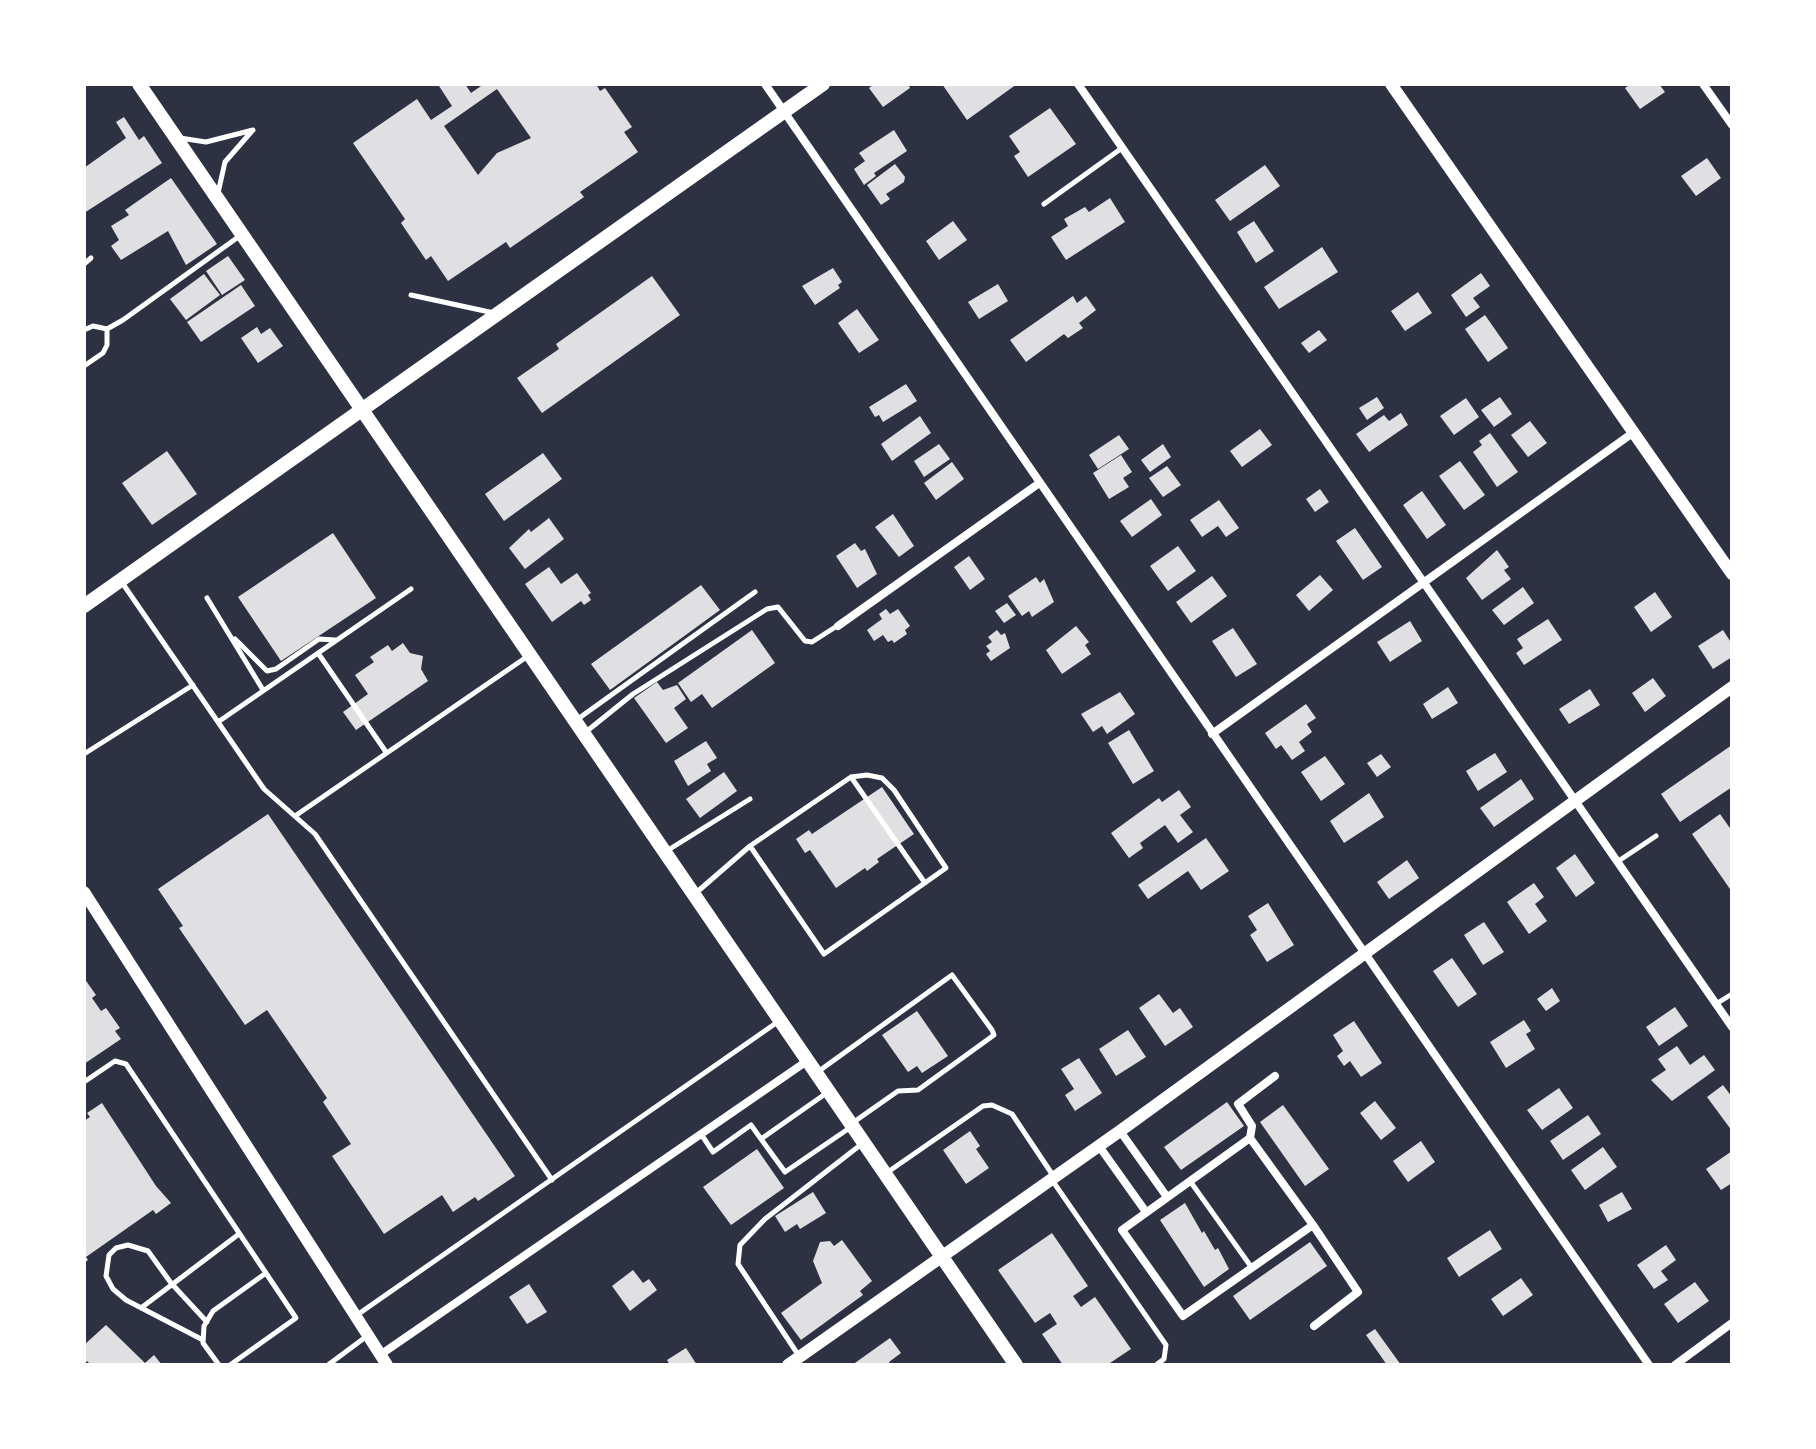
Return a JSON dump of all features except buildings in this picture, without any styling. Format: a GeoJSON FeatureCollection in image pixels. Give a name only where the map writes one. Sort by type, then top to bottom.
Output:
{"type":"FeatureCollection","features":[{"type":"Feature","properties":{"kind":"main road"},"geometry":{"type":"LineString","coordinates":[[139,84],[1016,1365]]}},
{"type":"Feature","properties":{"kind":"main road"},"geometry":{"type":"LineString","coordinates":[[86,601],[121,580],[823,84]]}},
{"type":"Feature","properties":{"kind":"street"},"geometry":{"type":"LineString","coordinates":[[765,84],[1038,484],[1649,1365]]}},
{"type":"Feature","properties":{"kind":"street"},"geometry":{"type":"LineString","coordinates":[[1078,84],[1732,1027]]}},
{"type":"Feature","properties":{"kind":"street"},"geometry":{"type":"LineString","coordinates":[[1391,84],[1732,574]]}},
{"type":"Feature","properties":{"kind":"street"},"geometry":{"type":"LineString","coordinates":[[1703,84],[1732,125]]}},
{"type":"Feature","properties":{"kind":"street"},"geometry":{"type":"LineString","coordinates":[[1212,734],[1634,432]]}},
{"type":"Feature","properties":{"kind":"street"},"geometry":{"type":"LineString","coordinates":[[838,626],[1038,484]]}},
{"type":"Feature","properties":{"kind":"street"},"geometry":{"type":"LineString","coordinates":[[793,1362],[1120,1131],[1732,687]]}},
{"type":"Feature","properties":{"kind":"street"},"geometry":{"type":"LineString","coordinates":[[84,892],[384,1360],[807,1061]]}},
{"type":"Feature","properties":{"kind":"street"},"geometry":{"type":"LineString","coordinates":[[1275,1076],[1238,1104],[1252,1126],[1250,1138],[1122,1230],[1183,1316],[1313,1225]]}},
{"type":"Feature","properties":{"kind":"street"},"geometry":{"type":"LineString","coordinates":[[1120,1131],[1167,1197]]}},
{"type":"Feature","properties":{"kind":"street"},"geometry":{"type":"LineString","coordinates":[[1250,1138],[1358,1292],[1314,1326]]}},
{"type":"Feature","properties":{"kind":"street"},"geometry":{"type":"LineString","coordinates":[[1099,1146],[1146,1212]]}},
{"type":"Feature","properties":{"kind":"street"},"geometry":{"type":"LineString","coordinates":[[1675,1365],[1732,1323]]}},
{"type":"Feature","properties":{"kind":"lane"},"geometry":{"type":"LineString","coordinates":[[174,135],[206,142],[253,130],[225,162],[217,198]]}},
{"type":"Feature","properties":{"kind":"lane"},"geometry":{"type":"LineString","coordinates":[[1044,204],[1122,148]]}},
{"type":"Feature","properties":{"kind":"lane"},"geometry":{"type":"LineString","coordinates":[[84,330],[93,326],[107,329],[242,235]]}},
{"type":"Feature","properties":{"kind":"lane"},"geometry":{"type":"LineString","coordinates":[[84,264],[91,258]]}},
{"type":"Feature","properties":{"kind":"lane"},"geometry":{"type":"LineString","coordinates":[[411,295],[499,313]]}},
{"type":"Feature","properties":{"kind":"lane"},"geometry":{"type":"LineString","coordinates":[[84,366],[103,353],[107,345],[107,329]]}},
{"type":"Feature","properties":{"kind":"lane"},"geometry":{"type":"LineString","coordinates":[[121,580],[264,789],[315,834],[552,1180]]}},
{"type":"Feature","properties":{"kind":"lane"},"geometry":{"type":"LineString","coordinates":[[218,722],[411,589]]}},
{"type":"Feature","properties":{"kind":"lane"},"geometry":{"type":"LineString","coordinates":[[578,728],[755,592]]}},
{"type":"Feature","properties":{"kind":"lane"},"geometry":{"type":"LineString","coordinates":[[207,598],[235,639],[267,671],[276,669],[319,639],[337,640]]}},
{"type":"Feature","properties":{"kind":"lane"},"geometry":{"type":"LineString","coordinates":[[578,728],[767,609],[778,607],[805,641],[812,642],[838,626]]}},
{"type":"Feature","properties":{"kind":"lane"},"geometry":{"type":"LineString","coordinates":[[235,639],[242,658],[263,690]]}},
{"type":"Feature","properties":{"kind":"lane"},"geometry":{"type":"LineString","coordinates":[[318,653],[386,752]]}},
{"type":"Feature","properties":{"kind":"lane"},"geometry":{"type":"LineString","coordinates":[[295,816],[529,655]]}},
{"type":"Feature","properties":{"kind":"lane"},"geometry":{"type":"LineString","coordinates":[[84,754],[193,685]]}},
{"type":"Feature","properties":{"kind":"lane"},"geometry":{"type":"LineString","coordinates":[[693,895],[750,846],[851,777],[867,775],[882,778],[894,790],[946,868],[824,954],[750,846]]}},
{"type":"Feature","properties":{"kind":"lane"},"geometry":{"type":"LineString","coordinates":[[851,777],[925,883]]}},
{"type":"Feature","properties":{"kind":"lane"},"geometry":{"type":"LineString","coordinates":[[664,853],[750,799]]}},
{"type":"Feature","properties":{"kind":"lane"},"geometry":{"type":"LineString","coordinates":[[1617,862],[1656,836]]}},
{"type":"Feature","properties":{"kind":"lane"},"geometry":{"type":"LineString","coordinates":[[701,1134],[713,1152],[751,1125],[785,1172],[898,1091],[918,1090],[994,1035],[952,975],[816,1074]]}},
{"type":"Feature","properties":{"kind":"lane"},"geometry":{"type":"LineString","coordinates":[[1716,1005],[1732,994]]}},
{"type":"Feature","properties":{"kind":"lane"},"geometry":{"type":"LineString","coordinates":[[357,1316],[779,1021]]}},
{"type":"Feature","properties":{"kind":"lane"},"geometry":{"type":"LineString","coordinates":[[84,1082],[115,1061],[126,1064],[296,1318],[230,1365]]}},
{"type":"Feature","properties":{"kind":"lane"},"geometry":{"type":"LineString","coordinates":[[761,1139],[828,1092]]}},
{"type":"Feature","properties":{"kind":"lane"},"geometry":{"type":"LineString","coordinates":[[885,1175],[983,1106],[992,1105],[1012,1114],[1160,1335],[1167,1351],[1156,1365]]}},
{"type":"Feature","properties":{"kind":"lane"},"geometry":{"type":"LineString","coordinates":[[793,1362],[738,1264],[740,1245],[755,1227],[864,1143]]}},
{"type":"Feature","properties":{"kind":"lane"},"geometry":{"type":"LineString","coordinates":[[1190,1181],[1252,1269]]}},
{"type":"Feature","properties":{"kind":"lane"},"geometry":{"type":"LineString","coordinates":[[141,1308],[239,1234]]}},
{"type":"Feature","properties":{"kind":"lane"},"geometry":{"type":"LineString","coordinates":[[207,1322],[171,1283],[148,1251],[139,1246],[116,1248],[109,1255],[106,1276],[113,1289],[141,1308],[203,1340],[219,1365]]}},
{"type":"Feature","properties":{"kind":"lane"},"geometry":{"type":"LineString","coordinates":[[203,1340],[213,1311],[266,1273]]}},
{"type":"Feature","properties":{"kind":"lane"},"geometry":{"type":"LineString","coordinates":[[328,1365],[368,1335]]}}]}
